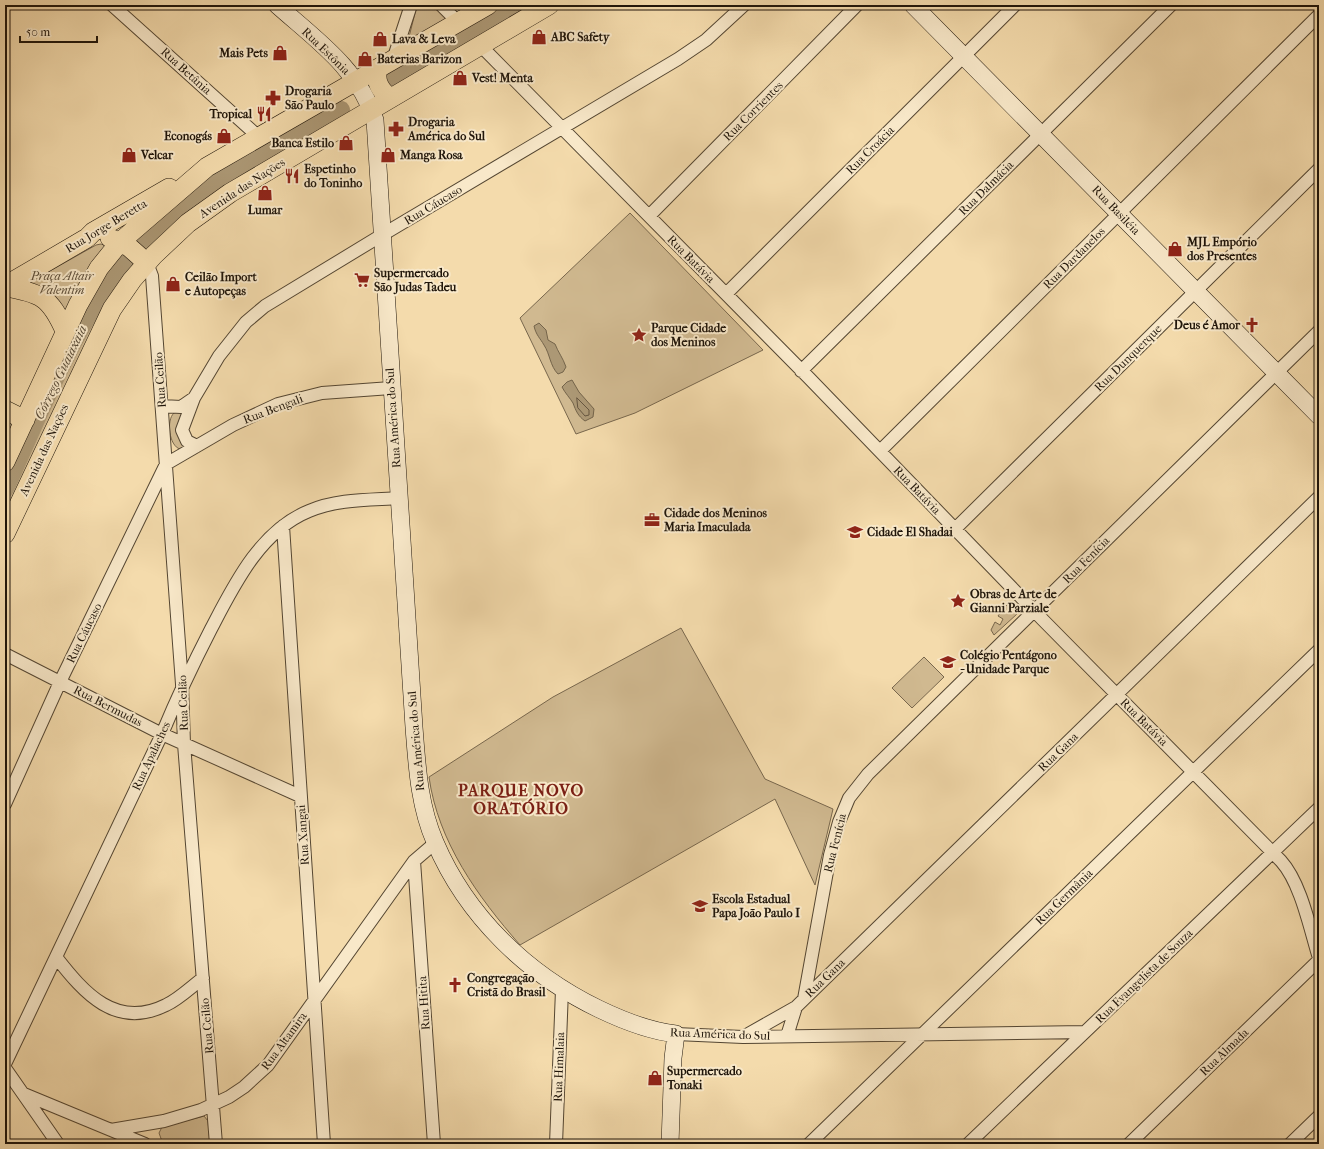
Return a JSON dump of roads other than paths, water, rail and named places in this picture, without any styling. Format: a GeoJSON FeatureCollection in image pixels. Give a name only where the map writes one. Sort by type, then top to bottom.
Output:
{"type":"FeatureCollection","features":[{"type":"Feature","properties":{"kind":"main road","name":"Rua Estônia"},"geometry":{"type":"LineString","coordinates":[[277,5],[346,67],[356,81]]}},
{"type":"Feature","properties":{"kind":"main road"},"geometry":{"type":"LineString","coordinates":[[5,462],[65,331],[99,268],[120,242],[207,167],[260,138],[488,5]]}},
{"type":"Feature","properties":{"kind":"main road","name":"Avenida das Nações"},"geometry":{"type":"LineString","coordinates":[[5,534],[102,327],[122,294],[147,263],[169,240],[212,205],[371,109],[549,5]]}},
{"type":"Feature","properties":{"kind":"main road","name":"Rua Basiléia"},"geometry":{"type":"LineString","coordinates":[[913,5],[1319,416]]}},
{"type":"Feature","properties":{"kind":"main road"},"geometry":{"type":"LineString","coordinates":[[385,64],[377,78],[380,88],[391,98]]}},
{"type":"Feature","properties":{"kind":"main road","name":"Rua América do Sul"},"geometry":{"type":"LineString","coordinates":[[356,81],[371,109],[376,130],[398,498],[418,782],[435,843],[463,892],[494,933],[512,952],[562,990],[620,1019],[659,1032],[676,1034]]}},
{"type":"Feature","properties":{"kind":"main road","name":"Rua Jorge Beretta"},"geometry":{"type":"LineString","coordinates":[[5,286],[87,238],[99,229],[207,167]]}},
{"type":"Feature","properties":{"kind":"main road"},"geometry":{"type":"LineString","coordinates":[[87,238],[103,236],[120,242],[147,263]]}},
{"type":"Feature","properties":{"kind":"main road"},"geometry":{"type":"LineString","coordinates":[[5,286],[30,291],[46,300],[55,310],[65,331]]}},
{"type":"Feature","properties":{"kind":"main road"},"geometry":{"type":"LineString","coordinates":[[5,410],[25,420]]}},
{"type":"Feature","properties":{"kind":"main road"},"geometry":{"type":"LineString","coordinates":[[659,1032],[673,1058]]}},
{"type":"Feature","properties":{"kind":"main road"},"geometry":{"type":"LineString","coordinates":[[670,1144],[673,1058],[676,1034]]}},
{"type":"Feature","properties":{"kind":"street","name":"Rua Betânia"},"geometry":{"type":"LineString","coordinates":[[112,5],[260,138]]}},
{"type":"Feature","properties":{"kind":"street"},"geometry":{"type":"LineString","coordinates":[[385,64],[411,5]]}},
{"type":"Feature","properties":{"kind":"street"},"geometry":{"type":"LineString","coordinates":[[441,5],[458,22]]}},
{"type":"Feature","properties":{"kind":"street","name":"Rua Cáucaso"},"geometry":{"type":"LineString","coordinates":[[197,446],[187,441],[182,430],[194,398],[219,356],[246,322],[265,306],[678,59],[706,40],[744,5]]}},
{"type":"Feature","properties":{"kind":"street","name":"Rua Corrientes"},"geometry":{"type":"LineString","coordinates":[[649,216],[857,5]]}},
{"type":"Feature","properties":{"kind":"street","name":"Rua Croácia"},"geometry":{"type":"LineString","coordinates":[[726,294],[1015,5]]}},
{"type":"Feature","properties":{"kind":"street","name":"Rua Dalmácia"},"geometry":{"type":"LineString","coordinates":[[801,371],[1171,5]]}},
{"type":"Feature","properties":{"kind":"street","name":"Rua Dardanelos"},"geometry":{"type":"LineString","coordinates":[[880,451],[1319,15]]}},
{"type":"Feature","properties":{"kind":"street","name":"Rua Batávia"},"geometry":{"type":"LineString","coordinates":[[480,45],[880,451],[1034,612],[1194,771],[1285,865],[1293,880],[1319,959]]}},
{"type":"Feature","properties":{"kind":"street","name":"Rua Dunquerque"},"geometry":{"type":"LineString","coordinates":[[955,529],[1319,170]]}},
{"type":"Feature","properties":{"kind":"street","name":"Rua Ceilão"},"geometry":{"type":"LineString","coordinates":[[147,263],[152,276],[182,684],[184,744],[216,1144]]}},
{"type":"Feature","properties":{"kind":"street","name":"Rua Fenícia"},"geometry":{"type":"LineString","coordinates":[[800,1003],[830,855],[841,814],[849,798],[868,774],[1319,331]]}},
{"type":"Feature","properties":{"kind":"street","name":"Rua Bengali"},"geometry":{"type":"LineString","coordinates":[[166,464],[247,418],[294,400],[322,393],[391,388]]}},
{"type":"Feature","properties":{"kind":"street"},"geometry":{"type":"LineString","coordinates":[[162,406],[181,407],[194,398]]}},
{"type":"Feature","properties":{"kind":"street","name":"Rua Cáucaso"},"geometry":{"type":"LineString","coordinates":[[5,804],[60,682],[166,464]]}},
{"type":"Feature","properties":{"kind":"street","name":"Rua Gana"},"geometry":{"type":"LineString","coordinates":[[743,1036],[800,1003],[1319,497]]}},
{"type":"Feature","properties":{"kind":"street","name":"Rua Apalaches"},"geometry":{"type":"LineString","coordinates":[[5,1064],[162,734],[182,684],[243,570],[258,551],[283,526],[309,511],[336,502],[398,498]]}},
{"type":"Feature","properties":{"kind":"street","name":"Rua Xangai"},"geometry":{"type":"LineString","coordinates":[[283,526],[300,796],[316,998],[324,1144]]}},
{"type":"Feature","properties":{"kind":"street","name":"Rua Germânia"},"geometry":{"type":"LineString","coordinates":[[809,1144],[1319,650]]}},
{"type":"Feature","properties":{"kind":"street","name":"Rua Bermudas"},"geometry":{"type":"LineString","coordinates":[[5,654],[162,734],[300,796]]}},
{"type":"Feature","properties":{"kind":"street","name":"Rua Evangelista de Souza"},"geometry":{"type":"LineString","coordinates":[[968,1144],[977,1140],[1085,1032],[1319,808]]}},
{"type":"Feature","properties":{"kind":"street","name":"Rua Altamira"},"geometry":{"type":"LineString","coordinates":[[111,1130],[180,1118],[214,1104],[244,1087],[268,1066],[414,861],[435,843]]}},
{"type":"Feature","properties":{"kind":"street","name":"Rua Hitita"},"geometry":{"type":"LineString","coordinates":[[414,861],[434,1144]]}},
{"type":"Feature","properties":{"kind":"street"},"geometry":{"type":"LineString","coordinates":[[56,957],[80,985],[98,1002],[107,1007],[129,1013],[142,1013],[166,1005],[203,978]]}},
{"type":"Feature","properties":{"kind":"street","name":"Rua Almada"},"geometry":{"type":"LineString","coordinates":[[1129,1144],[1319,959]]}},
{"type":"Feature","properties":{"kind":"street","name":"Rua Himalaia"},"geometry":{"type":"LineString","coordinates":[[556,1144],[562,990]]}},
{"type":"Feature","properties":{"kind":"street","name":"Rua Gana"},"geometry":{"type":"LineString","coordinates":[[787,1036],[800,1003]]}},
{"type":"Feature","properties":{"kind":"street","name":"Rua América do Sul"},"geometry":{"type":"LineString","coordinates":[[676,1034],[787,1036],[1085,1032]]}},
{"type":"Feature","properties":{"kind":"street"},"geometry":{"type":"LineString","coordinates":[[5,1068],[58,1144]]}},
{"type":"Feature","properties":{"kind":"street"},"geometry":{"type":"LineString","coordinates":[[24,1094],[145,1144]]}},
{"type":"Feature","properties":{"kind":"street"},"geometry":{"type":"LineString","coordinates":[[1290,1144],[1319,1116]]}},
{"type":"Feature","properties":{"kind":"water"},"geometry":{"type":"Polygon","coordinates":[[[539,323],[546,330],[548,340],[555,344],[566,367],[563,372],[558,374],[555,371],[534,326],[539,323]]]}},
{"type":"Feature","properties":{"kind":"water"},"geometry":{"type":"Polygon","coordinates":[[[572,380],[579,392],[594,409],[593,417],[585,421],[578,413],[562,387],[567,382],[572,380]]]}},
{"type":"Feature","properties":{"kind":"waterway","name":"Córrego Guaiaxaia"},"geometry":{"type":"LineString","coordinates":[[391,78],[516,5]]}},
{"type":"Feature","properties":{"kind":"waterway","name":"Córrego Guaiaxaia"},"geometry":{"type":"LineString","coordinates":[[144,240],[205,188],[271,148],[341,110]]}},
{"type":"Feature","properties":{"kind":"waterway","name":"Córrego Guaiaxaia"},"geometry":{"type":"LineString","coordinates":[[5,489],[73,342],[107,286],[126,260]]}},
{"type":"Feature","properties":{"kind":"place","name":"ABC Safety"},"geometry":{"type":"Point","coordinates":[539,37]}},
{"type":"Feature","properties":{"kind":"place","name":"Lava & Leva"},"geometry":{"type":"Point","coordinates":[380,39]}},
{"type":"Feature","properties":{"kind":"place","name":"Mais Pets"},"geometry":{"type":"Point","coordinates":[280,53]}},
{"type":"Feature","properties":{"kind":"place","name":"Baterias Barizon"},"geometry":{"type":"Point","coordinates":[365,59]}},
{"type":"Feature","properties":{"kind":"place","name":"Vest! Menta"},"geometry":{"type":"Point","coordinates":[460,78]}},
{"type":"Feature","properties":{"kind":"place","name":"Drogaria São Paulo"},"geometry":{"type":"Point","coordinates":[273,98]}},
{"type":"Feature","properties":{"kind":"place","name":"Tropical"},"geometry":{"type":"Point","coordinates":[264,114]}},
{"type":"Feature","properties":{"kind":"place","name":"Drogaria América do Sul"},"geometry":{"type":"Point","coordinates":[396,129]}},
{"type":"Feature","properties":{"kind":"place","name":"Econogás"},"geometry":{"type":"Point","coordinates":[224,136]}},
{"type":"Feature","properties":{"kind":"place","name":"Banca Estilo"},"geometry":{"type":"Point","coordinates":[346,143]}},
{"type":"Feature","properties":{"kind":"place","name":"Velcar"},"geometry":{"type":"Point","coordinates":[129,155]}},
{"type":"Feature","properties":{"kind":"place","name":"Manga Rosa"},"geometry":{"type":"Point","coordinates":[388,155]}},
{"type":"Feature","properties":{"kind":"place","name":"Espetinho do Toninho"},"geometry":{"type":"Point","coordinates":[292,176]}},
{"type":"Feature","properties":{"kind":"place","name":"Lumar"},"geometry":{"type":"Point","coordinates":[265,193]}},
{"type":"Feature","properties":{"kind":"place","name":"MJL Empório dos Presentes"},"geometry":{"type":"Point","coordinates":[1175,249]}},
{"type":"Feature","properties":{"kind":"place","name":"Supermercado São Judas Tadeu"},"geometry":{"type":"Point","coordinates":[362,280]}},
{"type":"Feature","properties":{"kind":"place","name":"Ceilão Import e Autopeças"},"geometry":{"type":"Point","coordinates":[173,284]}},
{"type":"Feature","properties":{"kind":"place","name":"Deus é Amor"},"geometry":{"type":"Point","coordinates":[1252,325]}},
{"type":"Feature","properties":{"kind":"place","name":"Parque Cidade dos Meninos"},"geometry":{"type":"Point","coordinates":[639,335]}},
{"type":"Feature","properties":{"kind":"place","name":"Cidade dos Meninos Maria Imaculada"},"geometry":{"type":"Point","coordinates":[652,520]}},
{"type":"Feature","properties":{"kind":"place","name":"Cidade El Shadai"},"geometry":{"type":"Point","coordinates":[855,532]}},
{"type":"Feature","properties":{"kind":"place","name":"Obras de Arte de Gianni Parziale"},"geometry":{"type":"Point","coordinates":[958,601]}},
{"type":"Feature","properties":{"kind":"place","name":"Colégio Pentágono - Unidade Parque"},"geometry":{"type":"Point","coordinates":[948,662]}},
{"type":"Feature","properties":{"kind":"place","name":"Escola Estadual Papa João Paulo I"},"geometry":{"type":"Point","coordinates":[700,906]}},
{"type":"Feature","properties":{"kind":"place","name":"Congregação Cristã do Brasil"},"geometry":{"type":"Point","coordinates":[455,985]}},
{"type":"Feature","properties":{"kind":"place","name":"Supermercado Tonaki"},"geometry":{"type":"Point","coordinates":[655,1078]}},
{"type":"Feature","properties":{"kind":"district","name":"PARQUE NOVO ORATÓRIO"},"geometry":{"type":"Point","coordinates":[521,799]}},
{"type":"Feature","properties":{"kind":"park label","name":"Praça Altair Valentim"},"geometry":{"type":"Point","coordinates":[62,283]}}]}
